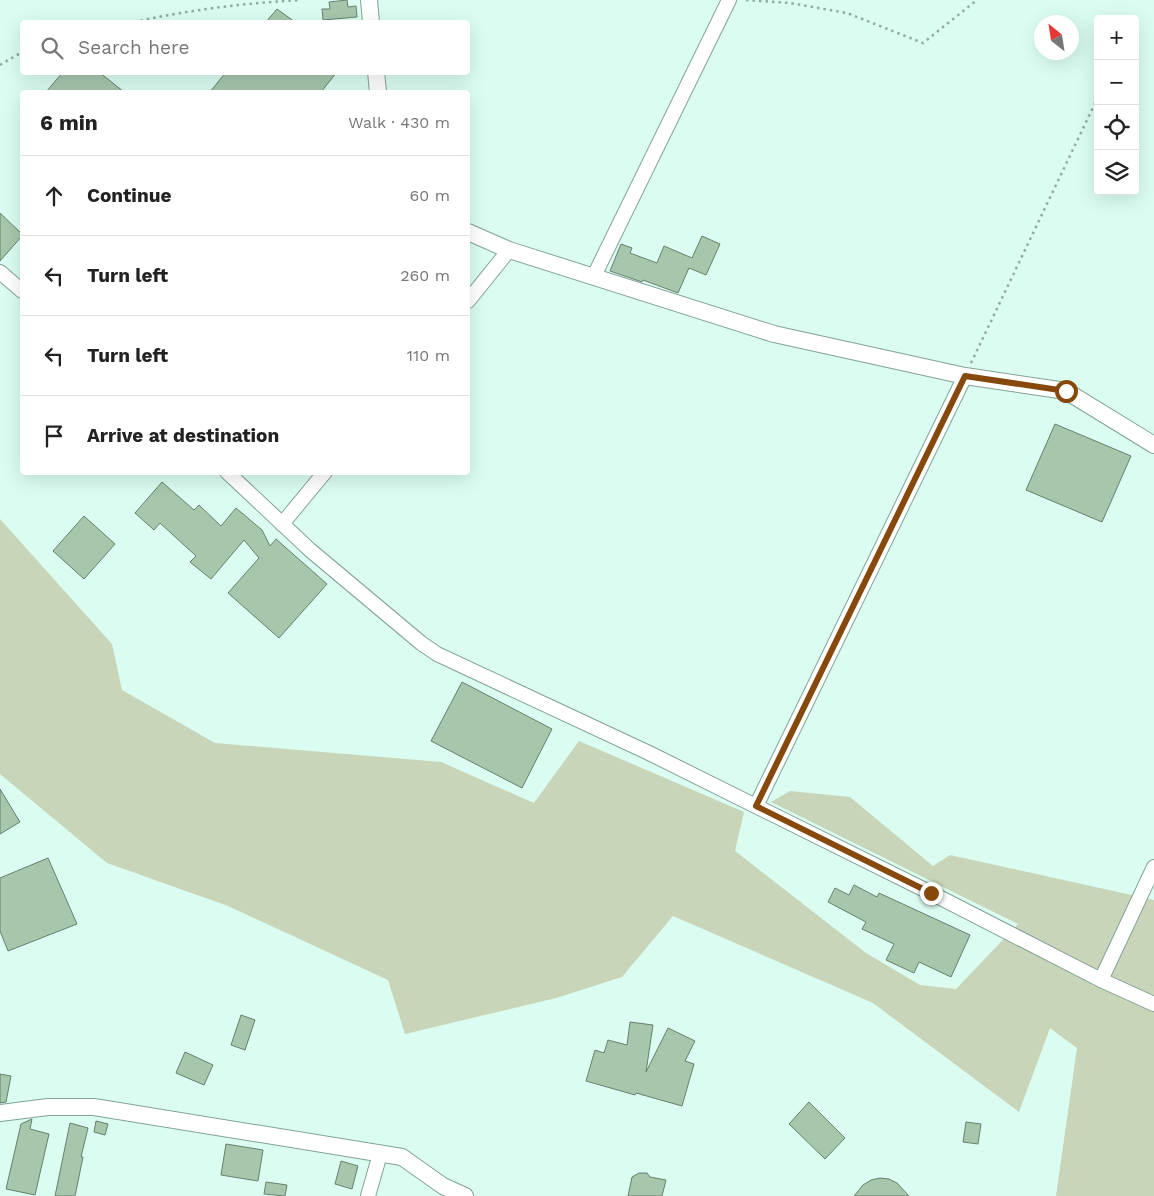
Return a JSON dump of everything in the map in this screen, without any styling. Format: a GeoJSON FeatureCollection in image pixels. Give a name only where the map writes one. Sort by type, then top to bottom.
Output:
{"type":"FeatureCollection","features":[{"type":"Feature","properties":{"kind":"street"},"geometry":{"type":"LineString","coordinates":[[369,0],[371,20]]}},
{"type":"Feature","properties":{"kind":"street"},"geometry":{"type":"LineString","coordinates":[[594,276],[729,0]]}},
{"type":"Feature","properties":{"kind":"street"},"geometry":{"type":"LineString","coordinates":[[376,75],[378,90]]}},
{"type":"Feature","properties":{"kind":"street"},"geometry":{"type":"LineString","coordinates":[[470,233],[509,250],[774,334],[965,376],[1066,391],[1154,445]]}},
{"type":"Feature","properties":{"kind":"street"},"geometry":{"type":"LineString","coordinates":[[470,299],[509,250]]}},
{"type":"Feature","properties":{"kind":"street"},"geometry":{"type":"LineString","coordinates":[[0,272],[20,289]]}},
{"type":"Feature","properties":{"kind":"street"},"geometry":{"type":"LineString","coordinates":[[756,806],[965,376]]}},
{"type":"Feature","properties":{"kind":"street"},"geometry":{"type":"LineString","coordinates":[[229,475],[282,524],[421,643],[437,654],[649,753],[1101,980],[1154,1004]]}},
{"type":"Feature","properties":{"kind":"street"},"geometry":{"type":"LineString","coordinates":[[282,524],[323,475]]}},
{"type":"Feature","properties":{"kind":"street"},"geometry":{"type":"LineString","coordinates":[[1101,980],[1154,867]]}},
{"type":"Feature","properties":{"kind":"street"},"geometry":{"type":"LineString","coordinates":[[0,1113],[48,1107],[94,1107],[402,1157],[443,1186],[465,1196]]}},
{"type":"Feature","properties":{"kind":"street"},"geometry":{"type":"LineString","coordinates":[[368,1196],[380,1154]]}},
{"type":"Feature","properties":{"kind":"path"},"geometry":{"type":"LineString","coordinates":[[143,20],[221,6],[301,0]]}},
{"type":"Feature","properties":{"kind":"path"},"geometry":{"type":"LineString","coordinates":[[746,0],[790,3],[847,13],[923,43],[977,0]]}},
{"type":"Feature","properties":{"kind":"path"},"geometry":{"type":"LineString","coordinates":[[0,65],[20,53]]}},
{"type":"Feature","properties":{"kind":"path"},"geometry":{"type":"LineString","coordinates":[[965,376],[1094,105]]}},
{"type":"Feature","properties":{"kind":"green space"},"geometry":{"type":"Polygon","coordinates":[[[0,519],[112,644],[122,690],[215,743],[441,762],[534,803],[579,741],[744,812],[735,851],[866,953],[920,985],[956,989],[1018,924],[771,802],[790,791],[850,797],[933,866],[950,855],[1154,900],[1154,1196],[1056,1196],[1077,1048],[1050,1028],[1019,1112],[873,1003],[673,916],[622,977],[556,998],[405,1034],[388,980],[228,906],[107,863],[0,774],[0,519]]]}},
{"type":"Feature","properties":{"kind":"building"},"geometry":{"type":"Polygon","coordinates":[[[347,0],[348,7],[356,6],[357,17],[323,20],[322,9],[330,9],[329,2],[347,0]]]}},
{"type":"Feature","properties":{"kind":"building"},"geometry":{"type":"Polygon","coordinates":[[[277,9],[292,20],[268,20],[277,9]]]}},
{"type":"Feature","properties":{"kind":"building"},"geometry":{"type":"Polygon","coordinates":[[[60,75],[103,75],[122,90],[48,90],[60,75]]]}},
{"type":"Feature","properties":{"kind":"building"},"geometry":{"type":"Polygon","coordinates":[[[224,75],[335,75],[323,90],[212,90],[224,75]]]}},
{"type":"Feature","properties":{"kind":"building"},"geometry":{"type":"Polygon","coordinates":[[[0,213],[20,232],[20,238],[0,261],[0,213]]]}},
{"type":"Feature","properties":{"kind":"building"},"geometry":{"type":"Polygon","coordinates":[[[702,236],[720,244],[706,275],[689,268],[678,293],[643,280],[642,282],[610,271],[621,244],[632,248],[630,253],[657,263],[664,246],[692,258],[702,236]]]}},
{"type":"Feature","properties":{"kind":"building"},"geometry":{"type":"Polygon","coordinates":[[[1055,424],[1131,456],[1102,522],[1026,490],[1055,424]]]}},
{"type":"Feature","properties":{"kind":"building"},"geometry":{"type":"Polygon","coordinates":[[[162,482],[194,510],[199,505],[221,526],[236,508],[262,530],[270,546],[276,539],[327,584],[279,638],[228,593],[259,558],[244,540],[211,579],[190,562],[196,556],[160,523],[154,530],[135,513],[162,482]]]}},
{"type":"Feature","properties":{"kind":"building"},"geometry":{"type":"Polygon","coordinates":[[[84,516],[115,544],[84,579],[53,551],[84,516]]]}},
{"type":"Feature","properties":{"kind":"building"},"geometry":{"type":"Polygon","coordinates":[[[462,682],[552,729],[522,788],[431,741],[462,682]]]}},
{"type":"Feature","properties":{"kind":"building"},"geometry":{"type":"Polygon","coordinates":[[[0,789],[20,822],[0,834],[0,789]]]}},
{"type":"Feature","properties":{"kind":"building"},"geometry":{"type":"Polygon","coordinates":[[[48,858],[77,924],[8,951],[0,931],[0,878],[48,858]]]}},
{"type":"Feature","properties":{"kind":"building"},"geometry":{"type":"Polygon","coordinates":[[[854,885],[877,897],[879,893],[970,935],[951,977],[919,962],[914,973],[886,960],[894,944],[862,929],[866,922],[828,902],[835,888],[849,895],[854,885]]]}},
{"type":"Feature","properties":{"kind":"building"},"geometry":{"type":"Polygon","coordinates":[[[241,1015],[255,1020],[245,1050],[231,1045],[241,1015]]]}},
{"type":"Feature","properties":{"kind":"building"},"geometry":{"type":"Polygon","coordinates":[[[630,1022],[653,1025],[646,1072],[668,1028],[695,1041],[685,1061],[694,1064],[682,1106],[586,1081],[595,1050],[604,1053],[608,1040],[627,1045],[630,1022]]]}},
{"type":"Feature","properties":{"kind":"building"},"geometry":{"type":"Polygon","coordinates":[[[185,1052],[213,1065],[204,1085],[176,1073],[185,1052]]]}},
{"type":"Feature","properties":{"kind":"building"},"geometry":{"type":"Polygon","coordinates":[[[0,1074],[11,1076],[6,1102],[0,1103],[0,1074]]]}},
{"type":"Feature","properties":{"kind":"building"},"geometry":{"type":"Polygon","coordinates":[[[809,1102],[845,1138],[825,1159],[789,1124],[809,1102]]]}},
{"type":"Feature","properties":{"kind":"building"},"geometry":{"type":"Polygon","coordinates":[[[32,1119],[30,1129],[49,1134],[35,1195],[6,1189],[21,1124],[32,1119]]]}},
{"type":"Feature","properties":{"kind":"building"},"geometry":{"type":"Polygon","coordinates":[[[96,1121],[108,1124],[105,1135],[94,1132],[96,1121]]]}},
{"type":"Feature","properties":{"kind":"building"},"geometry":{"type":"Polygon","coordinates":[[[966,1122],[981,1124],[978,1144],[963,1142],[966,1122]]]}},
{"type":"Feature","properties":{"kind":"building"},"geometry":{"type":"Polygon","coordinates":[[[70,1123],[88,1128],[75,1196],[55,1196],[70,1123]]]}},
{"type":"Feature","properties":{"kind":"building"},"geometry":{"type":"Polygon","coordinates":[[[226,1144],[263,1150],[258,1181],[221,1175],[226,1144]]]}},
{"type":"Feature","properties":{"kind":"building"},"geometry":{"type":"Polygon","coordinates":[[[341,1161],[358,1166],[352,1189],[335,1184],[341,1161]]]}},
{"type":"Feature","properties":{"kind":"building"},"geometry":{"type":"Polygon","coordinates":[[[639,1173],[647,1173],[650,1177],[666,1180],[662,1196],[628,1196],[632,1177],[639,1173]]]}},
{"type":"Feature","properties":{"kind":"building"},"geometry":{"type":"Polygon","coordinates":[[[889,1179],[897,1183],[909,1196],[854,1196],[863,1185],[871,1180],[889,1179]]]}},
{"type":"Feature","properties":{"kind":"building"},"geometry":{"type":"Polygon","coordinates":[[[266,1182],[287,1185],[285,1196],[264,1194],[266,1182]]]}},
{"type":"Feature","properties":{"kind":"route"},"geometry":{"type":"LineString","coordinates":[[931,893],[756,806],[965,376],[1066,391]]}}]}
